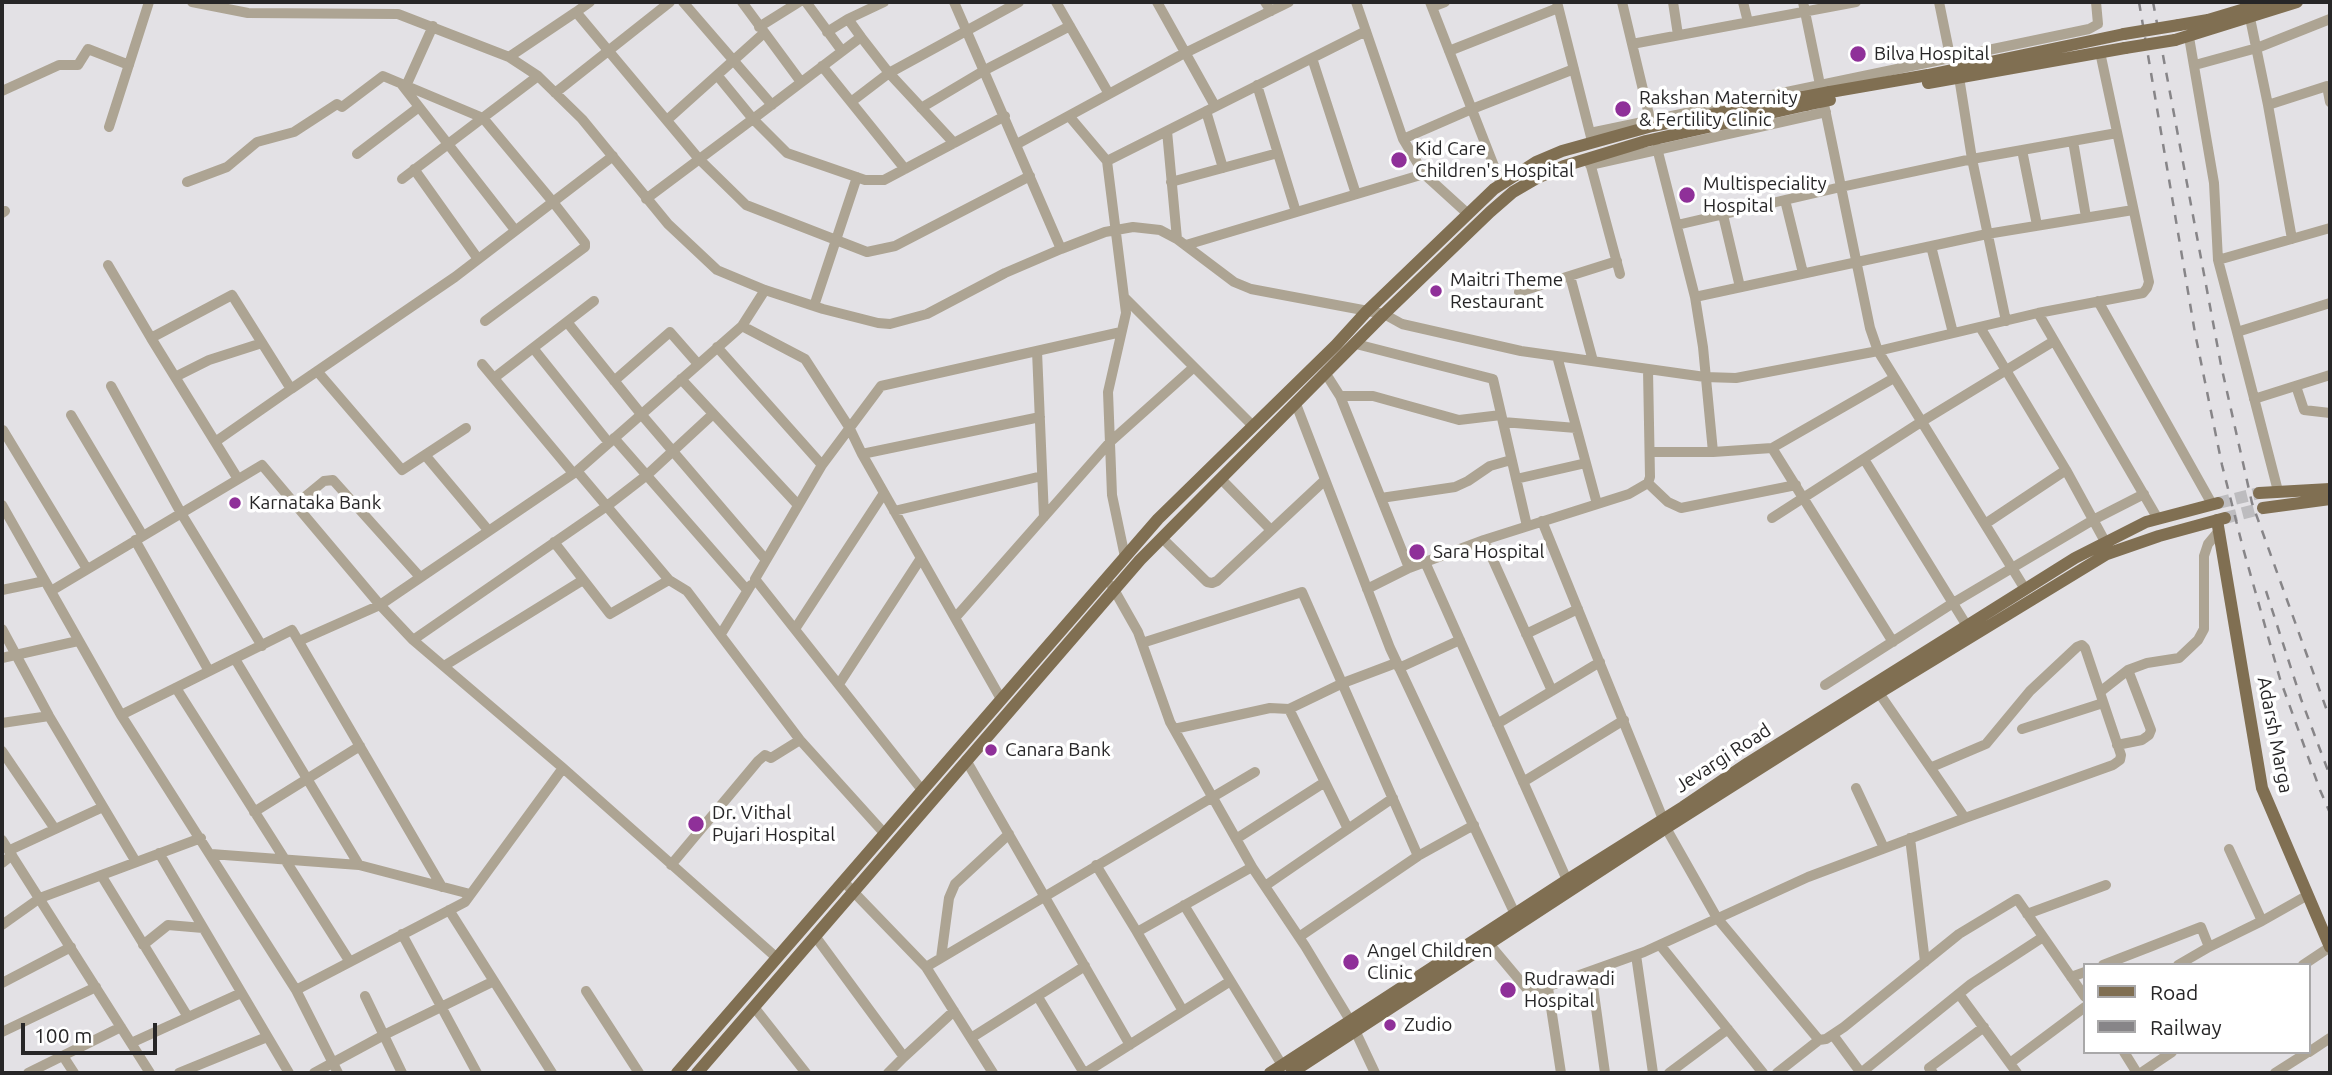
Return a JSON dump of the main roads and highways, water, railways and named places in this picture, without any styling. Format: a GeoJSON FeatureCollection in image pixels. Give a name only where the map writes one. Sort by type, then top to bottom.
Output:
{"type":"FeatureCollection","features":[{"type":"Feature","properties":{"kind":"main road"},"geometry":{"type":"LineString","coordinates":[[1827,97],[2124,34],[2208,20],[2268,2]]}},
{"type":"Feature","properties":{"kind":"main road"},"geometry":{"type":"LineString","coordinates":[[677,1073],[1158,519],[1336,345],[1367,311],[1501,184],[1536,162],[1592,138],[2175,40],[2297,2]]}},
{"type":"Feature","properties":{"kind":"main road"},"geometry":{"type":"LineString","coordinates":[[697,1073],[966,760],[1162,538],[1384,314],[1490,212],[1513,192],[1536,178],[1646,141],[1805,101]]}},
{"type":"Feature","properties":{"kind":"main road"},"geometry":{"type":"LineString","coordinates":[[2259,492],[2330,489]]}},
{"type":"Feature","properties":{"kind":"main road"},"geometry":{"type":"LineString","coordinates":[[2263,509],[2330,499]]}},
{"type":"Feature","properties":{"kind":"main road","name":"Jevargi Road"},"geometry":{"type":"LineString","coordinates":[[1270,1073],[1287,1069],[1354,1027],[1486,940],[1515,914],[1567,880],[1665,824],[2025,589],[2108,547],[2128,530],[2215,503]]}},
{"type":"Feature","properties":{"kind":"main road","name":"Adarsh Marga"},"geometry":{"type":"LineString","coordinates":[[2108,547],[2220,524],[2262,788],[2330,947]]}},
{"type":"Feature","properties":{"kind":"main road"},"geometry":{"type":"LineString","coordinates":[[1486,940],[1665,824],[1879,693],[2108,547]]}},
{"type":"Feature","properties":{"kind":"tunnel"},"geometry":{"type":"LineString","coordinates":[[2218,503],[2259,493]]}},
{"type":"Feature","properties":{"kind":"tunnel"},"geometry":{"type":"LineString","coordinates":[[2225,518],[2263,508]]}},
{"type":"Feature","properties":{"kind":"railway"},"geometry":{"type":"LineString","coordinates":[[2139,2],[2195,333],[2222,465],[2280,679],[2330,813]]}},
{"type":"Feature","properties":{"kind":"railway"},"geometry":{"type":"LineString","coordinates":[[2153,2],[2221,365],[2252,503],[2330,719]]}},
{"type":"Feature","properties":{"kind":"railway"},"geometry":{"type":"LineString","coordinates":[[2266,591],[2301,699],[2330,776]]}},
{"type":"Feature","properties":{"kind":"place","name":"Bilva Hospital"},"geometry":{"type":"Point","coordinates":[1858,54]}},
{"type":"Feature","properties":{"kind":"place","name":"Rakshan Maternity & Fertility Clinic"},"geometry":{"type":"Point","coordinates":[1623,109]}},
{"type":"Feature","properties":{"kind":"place","name":"Kid Care Children's Hospital"},"geometry":{"type":"Point","coordinates":[1399,160]}},
{"type":"Feature","properties":{"kind":"place","name":"Multispeciality Hospital"},"geometry":{"type":"Point","coordinates":[1687,195]}},
{"type":"Feature","properties":{"kind":"place","name":"Maitri Theme Restaurant"},"geometry":{"type":"Point","coordinates":[1436,291]}},
{"type":"Feature","properties":{"kind":"place","name":"Karnataka Bank"},"geometry":{"type":"Point","coordinates":[235,503]}},
{"type":"Feature","properties":{"kind":"place","name":"Sara Hospital"},"geometry":{"type":"Point","coordinates":[1417,552]}},
{"type":"Feature","properties":{"kind":"place","name":"Canara Bank"},"geometry":{"type":"Point","coordinates":[991,750]}},
{"type":"Feature","properties":{"kind":"place","name":"Dr. Vithal Pujari Hospital"},"geometry":{"type":"Point","coordinates":[696,824]}},
{"type":"Feature","properties":{"kind":"place","name":"Angel Children Clinic"},"geometry":{"type":"Point","coordinates":[1351,962]}},
{"type":"Feature","properties":{"kind":"place","name":"Rudrawadi Hospital"},"geometry":{"type":"Point","coordinates":[1508,990]}},
{"type":"Feature","properties":{"kind":"place","name":"Zudio"},"geometry":{"type":"Point","coordinates":[1390,1025]}}]}
